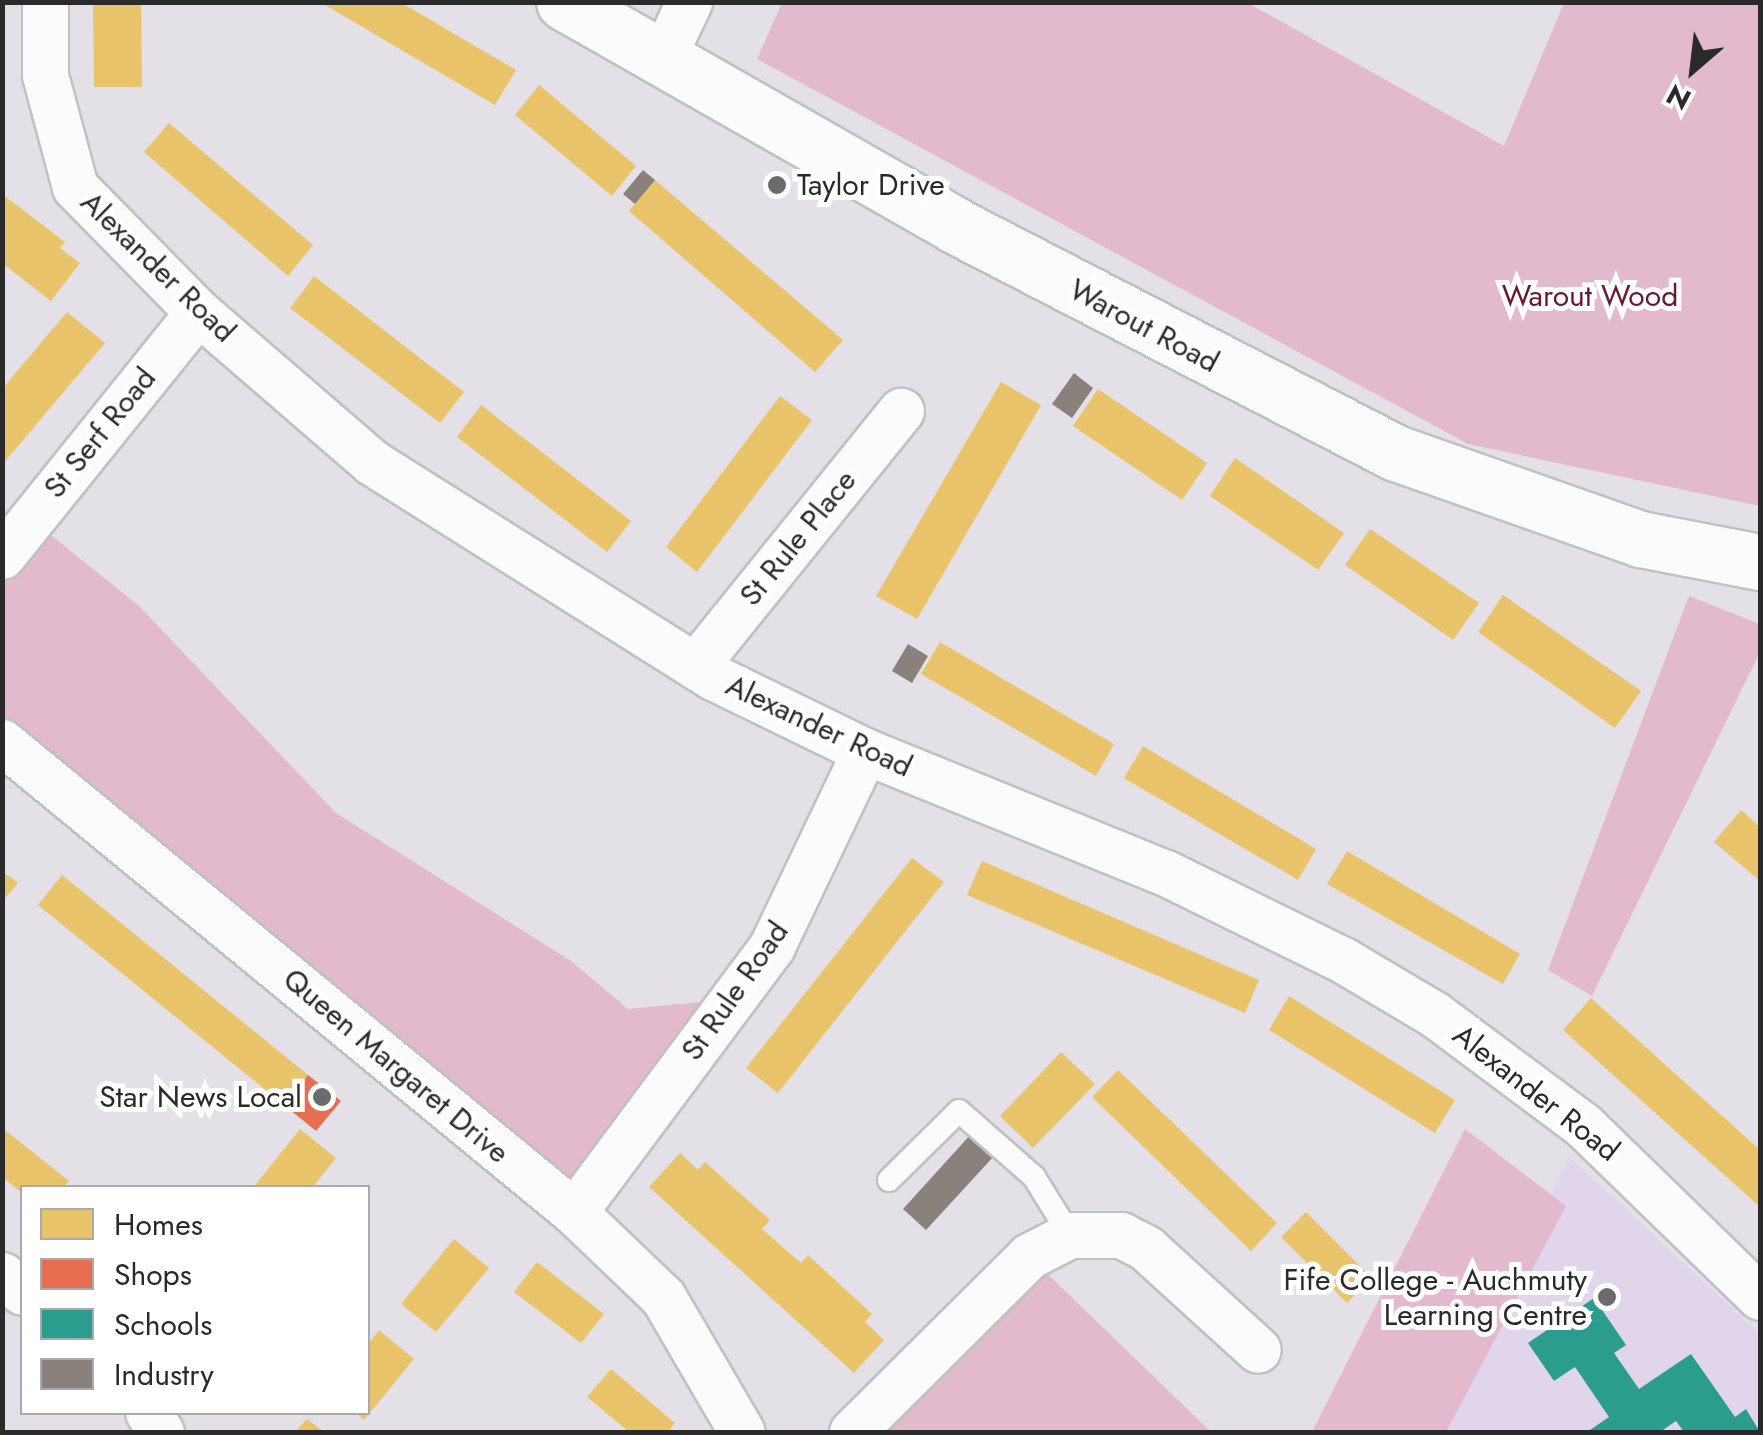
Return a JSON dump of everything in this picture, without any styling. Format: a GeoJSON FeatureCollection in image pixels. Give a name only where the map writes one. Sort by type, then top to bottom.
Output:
{"type":"FeatureCollection","features":[{"type":"Feature","properties":{"kind":"street","name":"Warout Road"},"geometry":{"type":"LineString","coordinates":[[564,2],[956,226],[1396,453],[1640,539],[1760,562]]}},
{"type":"Feature","properties":{"kind":"street"},"geometry":{"type":"LineString","coordinates":[[664,57],[689,2]]}},
{"type":"Feature","properties":{"kind":"street","name":"Alexander Road"},"geometry":{"type":"LineString","coordinates":[[30,21],[57,136],[75,187],[198,312],[373,463],[695,666],[865,752],[1166,873],[1343,960],[1434,1014],[1584,1126],[1760,1298]]}},
{"type":"Feature","properties":{"kind":"street","name":"St Serf Road"},"geometry":{"type":"LineString","coordinates":[[2,556],[198,312]]}},
{"type":"Feature","properties":{"kind":"street","name":"St Rule Place"},"geometry":{"type":"LineString","coordinates":[[695,666],[901,411]]}},
{"type":"Feature","properties":{"kind":"street","name":"Queen Margaret Drive"},"geometry":{"type":"LineString","coordinates":[[2,742],[574,1212],[663,1298],[742,1432]]}},
{"type":"Feature","properties":{"kind":"street","name":"St Rule Road"},"geometry":{"type":"LineString","coordinates":[[574,1212],[772,946],[865,752]]}},
{"type":"Feature","properties":{"kind":"street"},"geometry":{"type":"LineString","coordinates":[[866,1429],[1028,1256],[1070,1234],[1121,1235],[1146,1248],[1258,1350]]}},
{"type":"Feature","properties":{"kind":"lane"},"geometry":{"type":"LineString","coordinates":[[889,1180],[959,1111],[1034,1176],[1070,1234]]}},
{"type":"Feature","properties":{"kind":"shaded area","name":"Fife College - Auchmuty Learning Centre"},"geometry":{"type":"Polygon","coordinates":[[[1570,1157],[1760,1334],[1760,1432],[1407,1432],[1516,1258],[1570,1157]]]}},
{"type":"Feature","properties":{"kind":"green space","name":"Warout Wood"},"geometry":{"type":"Polygon","coordinates":[[[782,3],[1248,3],[1504,146],[1564,3],[1760,3],[1760,506],[1468,444],[757,59],[782,3]]]}},
{"type":"Feature","properties":{"kind":"green space"},"geometry":{"type":"Polygon","coordinates":[[[31,519],[139,606],[336,813],[571,961],[628,1009],[732,999],[574,1212],[3,742],[2,556],[31,519]]]}},
{"type":"Feature","properties":{"kind":"green space"},"geometry":{"type":"Polygon","coordinates":[[[1689,596],[1760,624],[1760,652],[1592,996],[1548,970],[1689,596]]]}},
{"type":"Feature","properties":{"kind":"green space"},"geometry":{"type":"Polygon","coordinates":[[[1465,1129],[1566,1206],[1446,1432],[1312,1432],[1465,1129]]]}},
{"type":"Feature","properties":{"kind":"green space"},"geometry":{"type":"Polygon","coordinates":[[[1029,1256],[1209,1430],[879,1432],[1029,1256]]]}},
{"type":"Feature","properties":{"kind":"building: Homes"},"geometry":{"type":"Polygon","coordinates":[[[93,2],[141,2],[142,87],[94,87],[93,2]]]}},
{"type":"Feature","properties":{"kind":"building: Homes"},"geometry":{"type":"Polygon","coordinates":[[[320,2],[400,2],[516,70],[495,105],[320,2]]]}},
{"type":"Feature","properties":{"kind":"building: Homes"},"geometry":{"type":"Polygon","coordinates":[[[539,85],[636,166],[612,196],[515,115],[539,85]]]}},
{"type":"Feature","properties":{"kind":"building: Homes"},"geometry":{"type":"Polygon","coordinates":[[[169,123],[313,245],[288,276],[144,152],[169,123]]]}},
{"type":"Feature","properties":{"kind":"building: Homes"},"geometry":{"type":"Polygon","coordinates":[[[655,180],[843,340],[815,372],[629,211],[655,180]]]}},
{"type":"Feature","properties":{"kind":"building: Homes"},"geometry":{"type":"Polygon","coordinates":[[[2,194],[65,242],[60,248],[80,263],[51,301],[2,263],[2,194]]]}},
{"type":"Feature","properties":{"kind":"building: Homes"},"geometry":{"type":"Polygon","coordinates":[[[314,276],[464,392],[440,423],[290,308],[314,276]]]}},
{"type":"Feature","properties":{"kind":"building: Homes"},"geometry":{"type":"Polygon","coordinates":[[[67,312],[105,343],[2,465],[2,389],[67,312]]]}},
{"type":"Feature","properties":{"kind":"building: Homes"},"geometry":{"type":"Polygon","coordinates":[[[1001,382],[1041,405],[917,619],[876,596],[1001,382]]]}},
{"type":"Feature","properties":{"kind":"building: Homes"},"geometry":{"type":"Polygon","coordinates":[[[1098,389],[1207,463],[1182,500],[1073,426],[1098,389]]]}},
{"type":"Feature","properties":{"kind":"building: Homes"},"geometry":{"type":"Polygon","coordinates":[[[780,396],[812,420],[697,572],[666,547],[780,396]]]}},
{"type":"Feature","properties":{"kind":"building: Homes"},"geometry":{"type":"Polygon","coordinates":[[[481,405],[631,521],[607,552],[457,437],[481,405]]]}},
{"type":"Feature","properties":{"kind":"building: Homes"},"geometry":{"type":"Polygon","coordinates":[[[1235,458],[1344,533],[1318,570],[1210,496],[1235,458]]]}},
{"type":"Feature","properties":{"kind":"building: Homes"},"geometry":{"type":"Polygon","coordinates":[[[1370,529],[1479,603],[1453,640],[1345,565],[1370,529]]]}},
{"type":"Feature","properties":{"kind":"building: Homes"},"geometry":{"type":"Polygon","coordinates":[[[1503,595],[1641,691],[1615,728],[1478,632],[1503,595]]]}},
{"type":"Feature","properties":{"kind":"building: Homes"},"geometry":{"type":"Polygon","coordinates":[[[940,642],[1114,744],[1096,776],[921,674],[940,642]]]}},
{"type":"Feature","properties":{"kind":"building: Homes"},"geometry":{"type":"Polygon","coordinates":[[[1143,746],[1316,849],[1298,880],[1124,778],[1143,746]]]}},
{"type":"Feature","properties":{"kind":"building: Homes"},"geometry":{"type":"Polygon","coordinates":[[[1741,810],[1760,827],[1760,881],[1714,842],[1741,810]]]}},
{"type":"Feature","properties":{"kind":"building: Homes"},"geometry":{"type":"Polygon","coordinates":[[[1347,851],[1520,954],[1503,984],[1327,884],[1347,851]]]}},
{"type":"Feature","properties":{"kind":"building: Homes"},"geometry":{"type":"Polygon","coordinates":[[[912,858],[944,882],[778,1093],[746,1068],[912,858]]]}},
{"type":"Feature","properties":{"kind":"building: Homes"},"geometry":{"type":"Polygon","coordinates":[[[982,861],[1259,980],[1245,1013],[967,895],[982,861]]]}},
{"type":"Feature","properties":{"kind":"building: Homes"},"geometry":{"type":"Polygon","coordinates":[[[2,871],[18,883],[2,902],[2,871]]]}},
{"type":"Feature","properties":{"kind":"building: Homes"},"geometry":{"type":"Polygon","coordinates":[[[62,875],[308,1075],[284,1105],[38,905],[62,875]]]}},
{"type":"Feature","properties":{"kind":"building: Homes"},"geometry":{"type":"Polygon","coordinates":[[[1289,996],[1455,1100],[1435,1133],[1269,1030],[1289,996]]]}},
{"type":"Feature","properties":{"kind":"building: Homes"},"geometry":{"type":"Polygon","coordinates":[[[1591,998],[1760,1150],[1760,1207],[1563,1030],[1591,998]]]}},
{"type":"Feature","properties":{"kind":"building: Homes"},"geometry":{"type":"Polygon","coordinates":[[[1061,1052],[1095,1084],[1033,1148],[1000,1116],[1061,1052]]]}},
{"type":"Feature","properties":{"kind":"building: Homes"},"geometry":{"type":"Polygon","coordinates":[[[1118,1070],[1277,1223],[1251,1251],[1092,1097],[1118,1070]]]}},
{"type":"Feature","properties":{"kind":"building: Homes"},"geometry":{"type":"Polygon","coordinates":[[[300,1129],[336,1158],[314,1185],[255,1185],[300,1129]]]}},
{"type":"Feature","properties":{"kind":"building: Homes"},"geometry":{"type":"Polygon","coordinates":[[[5,1130],[69,1181],[66,1185],[20,1185],[20,1191],[2,1177],[5,1130]]]}},
{"type":"Feature","properties":{"kind":"building: Homes"},"geometry":{"type":"Polygon","coordinates":[[[680,1153],[698,1170],[705,1162],[770,1220],[762,1229],[801,1263],[808,1255],[872,1314],[865,1322],[884,1340],[854,1373],[649,1187],[680,1153]]]}},
{"type":"Feature","properties":{"kind":"building: Homes"},"geometry":{"type":"Polygon","coordinates":[[[1306,1212],[1372,1278],[1347,1303],[1281,1237],[1306,1212]]]}},
{"type":"Feature","properties":{"kind":"building: Homes"},"geometry":{"type":"Polygon","coordinates":[[[454,1239],[489,1268],[436,1332],[401,1304],[454,1239]]]}},
{"type":"Feature","properties":{"kind":"building: Homes"},"geometry":{"type":"Polygon","coordinates":[[[537,1262],[604,1314],[581,1343],[514,1292],[537,1262]]]}},
{"type":"Feature","properties":{"kind":"building: Homes"},"geometry":{"type":"Polygon","coordinates":[[[379,1330],[414,1359],[370,1413],[370,1341],[379,1330]]]}},
{"type":"Feature","properties":{"kind":"building: Homes"},"geometry":{"type":"Polygon","coordinates":[[[611,1369],[675,1423],[668,1432],[629,1432],[587,1397],[611,1369]]]}},
{"type":"Feature","properties":{"kind":"building: Homes"},"geometry":{"type":"Polygon","coordinates":[[[307,1419],[324,1432],[295,1432],[307,1419]]]}},
{"type":"Feature","properties":{"kind":"building: Shops"},"geometry":{"type":"Polygon","coordinates":[[[308,1075],[341,1101],[316,1131],[284,1105],[308,1075]]]}},
{"type":"Feature","properties":{"kind":"building: Schools"},"geometry":{"type":"Polygon","coordinates":[[[1594,1298],[1626,1345],[1614,1353],[1639,1389],[1691,1354],[1735,1417],[1746,1409],[1760,1432],[1684,1432],[1676,1421],[1660,1432],[1587,1432],[1609,1417],[1575,1367],[1554,1381],[1528,1343],[1594,1298]]]}},
{"type":"Feature","properties":{"kind":"building: Industry"},"geometry":{"type":"Polygon","coordinates":[[[643,170],[655,180],[635,204],[623,194],[643,170]]]}},
{"type":"Feature","properties":{"kind":"building: Industry"},"geometry":{"type":"Polygon","coordinates":[[[1074,373],[1093,388],[1072,418],[1052,404],[1074,373]]]}},
{"type":"Feature","properties":{"kind":"building: Industry"},"geometry":{"type":"Polygon","coordinates":[[[908,644],[928,656],[912,683],[892,671],[908,644]]]}},
{"type":"Feature","properties":{"kind":"building: Industry"},"geometry":{"type":"Polygon","coordinates":[[[972,1133],[995,1155],[926,1230],[903,1209],[972,1133]]]}},
{"type":"Feature","properties":{"kind":"place","name":"Taylor Drive"},"geometry":{"type":"Point","coordinates":[777,185]}},
{"type":"Feature","properties":{"kind":"place","name":"Star News Local"},"geometry":{"type":"Point","coordinates":[322,1097]}},
{"type":"Feature","properties":{"kind":"place","name":"Fife College - Auchmuty Learning Centre"},"geometry":{"type":"Point","coordinates":[1607,1297]}}]}
